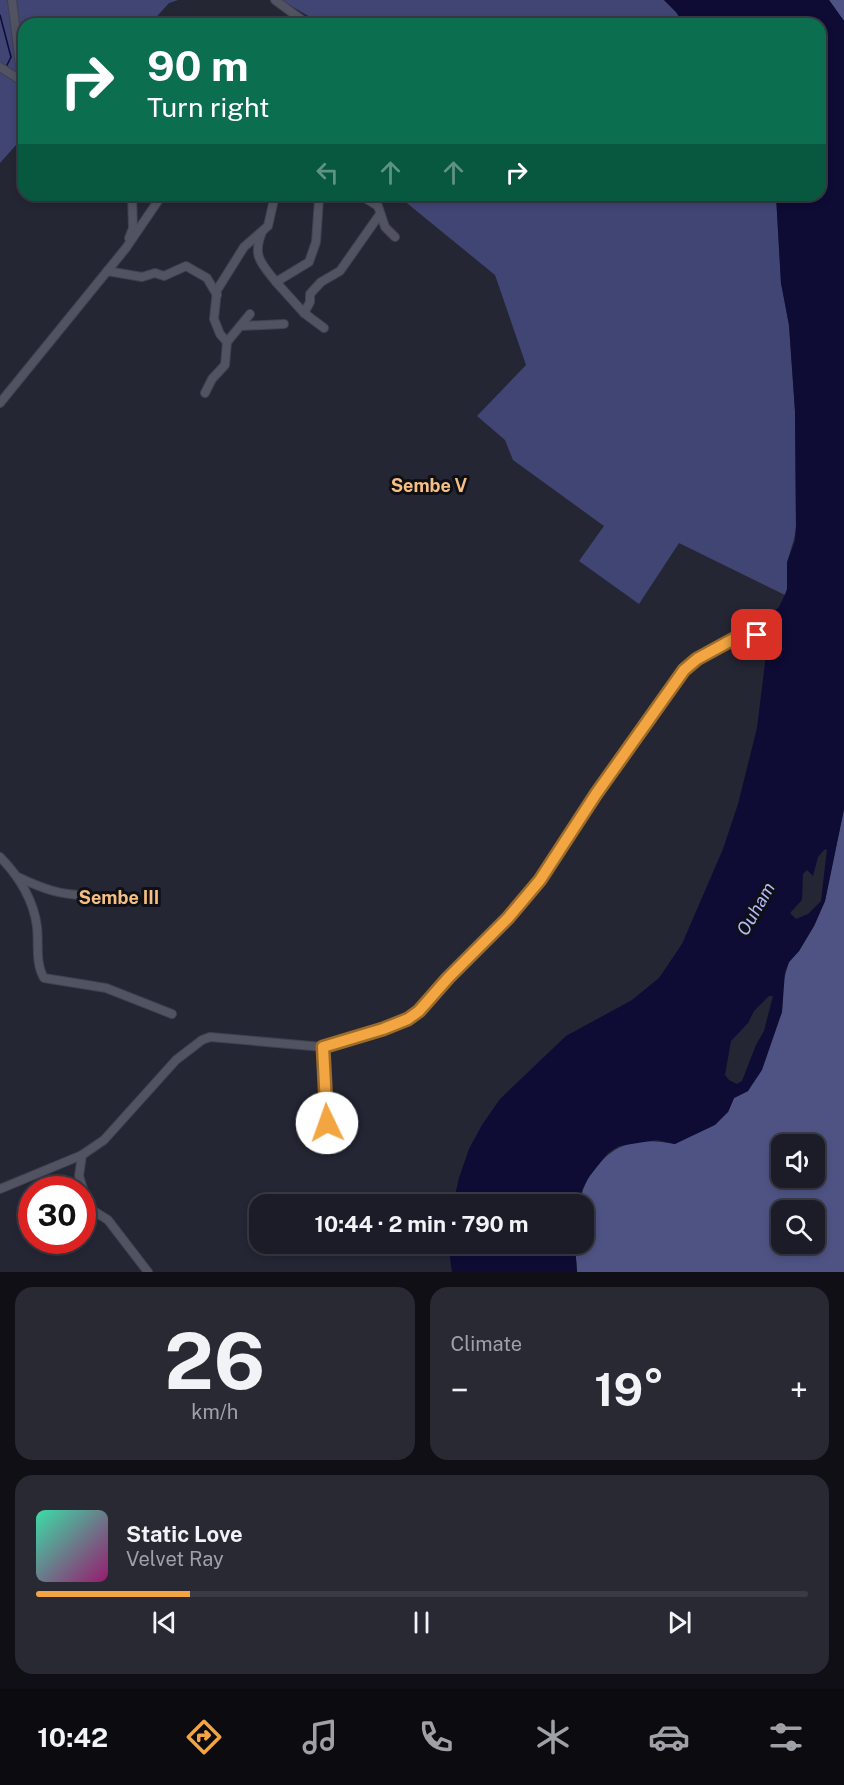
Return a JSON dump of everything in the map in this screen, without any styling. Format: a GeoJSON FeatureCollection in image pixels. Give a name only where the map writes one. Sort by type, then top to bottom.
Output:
{"type":"FeatureCollection","features":[{"type":"Feature","properties":{"kind":"street"},"geometry":{"type":"LineString","coordinates":[[12,0],[18,44]]}},
{"type":"Feature","properties":{"kind":"street"},"geometry":{"type":"LineString","coordinates":[[275,0],[299,18]]}},
{"type":"Feature","properties":{"kind":"street"},"geometry":{"type":"LineString","coordinates":[[0,67],[18,78]]}},
{"type":"Feature","properties":{"kind":"street"},"geometry":{"type":"LineString","coordinates":[[126,248],[133,228],[132,201]]}},
{"type":"Feature","properties":{"kind":"street"},"geometry":{"type":"LineString","coordinates":[[0,403],[126,248],[158,201]]}},
{"type":"Feature","properties":{"kind":"street"},"geometry":{"type":"LineString","coordinates":[[227,342],[220,334],[214,319],[217,290],[244,247],[268,226],[274,201]]}},
{"type":"Feature","properties":{"kind":"street"},"geometry":{"type":"LineString","coordinates":[[276,282],[309,262],[316,242],[319,201]]}},
{"type":"Feature","properties":{"kind":"street"},"geometry":{"type":"LineString","coordinates":[[370,201],[378,206],[385,227],[395,237]]}},
{"type":"Feature","properties":{"kind":"street"},"geometry":{"type":"LineString","coordinates":[[304,313],[310,302],[310,294],[321,282],[340,271],[380,214]]}},
{"type":"Feature","properties":{"kind":"street"},"geometry":{"type":"LineString","coordinates":[[263,229],[258,242],[258,258],[304,313],[324,328]]}},
{"type":"Feature","properties":{"kind":"street"},"geometry":{"type":"LineString","coordinates":[[107,272],[142,277],[155,273],[164,276],[186,266],[207,278],[217,296]]}},
{"type":"Feature","properties":{"kind":"street"},"geometry":{"type":"LineString","coordinates":[[206,393],[212,380],[225,365],[227,342],[250,314]]}},
{"type":"Feature","properties":{"kind":"street"},"geometry":{"type":"LineString","coordinates":[[241,326],[284,324]]}},
{"type":"Feature","properties":{"kind":"street"},"geometry":{"type":"LineString","coordinates":[[0,1189],[82,1155],[104,1140],[176,1060],[202,1040],[210,1037],[323,1047],[383,1029],[408,1019],[419,1011],[448,978],[508,918],[540,880],[596,794],[684,670],[697,659],[739,636],[757,635]]}},
{"type":"Feature","properties":{"kind":"street"},"geometry":{"type":"LineString","coordinates":[[0,857],[16,876],[32,903],[37,926],[39,970],[44,978],[106,988],[172,1014]]}},
{"type":"Feature","properties":{"kind":"street"},"geometry":{"type":"LineString","coordinates":[[16,876],[40,888],[70,896],[88,895]]}},
{"type":"Feature","properties":{"kind":"street"},"geometry":{"type":"LineString","coordinates":[[323,1047],[327,1123],[325,1145]]}},
{"type":"Feature","properties":{"kind":"street"},"geometry":{"type":"LineString","coordinates":[[82,1155],[79,1176],[89,1208],[108,1220],[148,1272]]}},
{"type":"Feature","properties":{"kind":"shaded area"},"geometry":{"type":"Polygon","coordinates":[[[0,0],[178,0],[169,3],[155,18],[18,18],[18,143],[0,163],[0,0]]]}},
{"type":"Feature","properties":{"kind":"shaded area"},"geometry":{"type":"Polygon","coordinates":[[[281,0],[664,0],[680,18],[312,18],[281,0]]]}},
{"type":"Feature","properties":{"kind":"shaded area"},"geometry":{"type":"Polygon","coordinates":[[[829,0],[844,0],[844,21],[829,0]]]}},
{"type":"Feature","properties":{"kind":"shaded area"},"geometry":{"type":"Polygon","coordinates":[[[404,201],[776,201],[781,283],[789,325],[795,411],[796,526],[787,564],[785,595],[679,543],[639,604],[579,561],[604,526],[513,460],[505,440],[477,416],[526,365],[495,275],[404,201]]]}},
{"type":"Feature","properties":{"kind":"shaded area"},"geometry":{"type":"Polygon","coordinates":[[[844,809],[844,1272],[577,1272],[576,1254],[594,1254],[594,1194],[582,1194],[590,1175],[605,1157],[623,1146],[642,1141],[675,1144],[728,1112],[734,1098],[748,1091],[782,1012],[783,982],[789,962],[799,951],[825,901],[844,809]]]}},
{"type":"Feature","properties":{"kind":"water","name":"Ouham"},"geometry":{"type":"Polygon","coordinates":[[[664,0],[829,0],[844,21],[844,809],[825,901],[814,926],[799,951],[789,962],[785,972],[782,1012],[762,1070],[748,1091],[734,1098],[728,1112],[715,1125],[675,1144],[657,1140],[619,1146],[608,1153],[588,1178],[581,1194],[455,1194],[469,1149],[500,1099],[566,1036],[632,1000],[659,978],[682,944],[723,849],[738,804],[757,728],[771,615],[779,607],[787,590],[787,562],[795,541],[796,526],[795,411],[789,325],[781,283],[776,201],[826,201],[826,18],[680,18],[664,0]],[[827,849],[818,857],[813,876],[807,870],[803,874],[802,900],[790,913],[796,919],[808,914],[821,901],[827,849]],[[769,996],[754,1011],[748,1023],[731,1041],[725,1075],[729,1080],[737,1084],[742,1081],[764,1031],[773,996],[769,996]]]}},
{"type":"Feature","properties":{"kind":"water"},"geometry":{"type":"Polygon","coordinates":[[[449,1254],[576,1254],[577,1272],[452,1272],[449,1254]]]}},
{"type":"Feature","properties":{"kind":"waterway"},"geometry":{"type":"LineString","coordinates":[[0,15],[11,57],[6,67]]}},
{"type":"Feature","properties":{"kind":"district","name":"Sembe V"},"geometry":{"type":"Point","coordinates":[429,486]}},
{"type":"Feature","properties":{"kind":"district","name":"Sembe III"},"geometry":{"type":"Point","coordinates":[119,898]}},
{"type":"Feature","properties":{"kind":"route"},"geometry":{"type":"LineString","coordinates":[[327,1123],[323,1047],[383,1029],[408,1019],[419,1011],[448,978],[508,918],[540,880],[596,794],[684,670],[697,659],[739,636],[757,635]]}}]}
